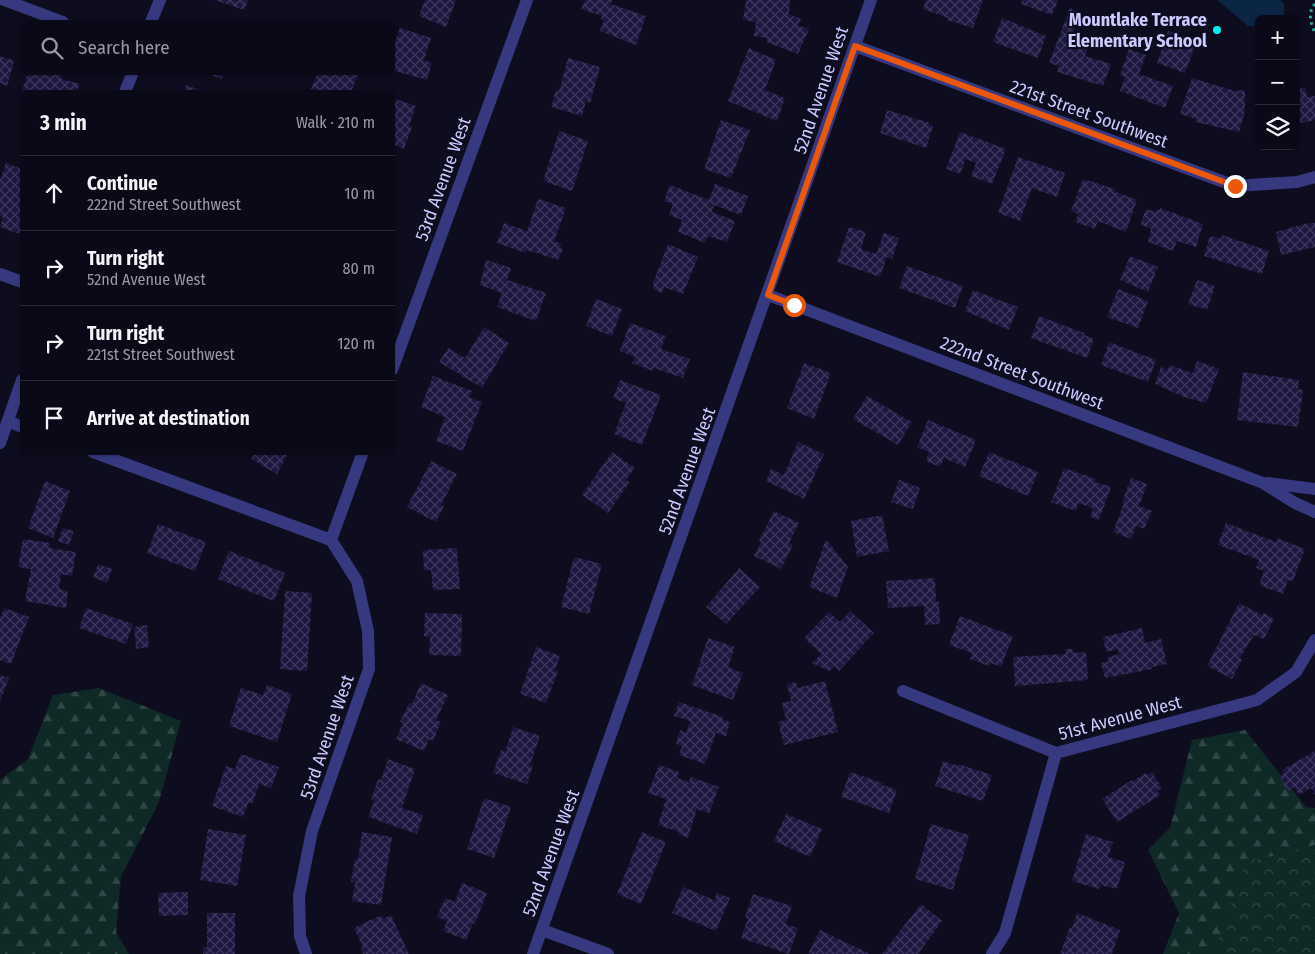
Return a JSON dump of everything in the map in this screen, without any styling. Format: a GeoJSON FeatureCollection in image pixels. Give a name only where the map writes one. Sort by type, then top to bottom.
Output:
{"type":"FeatureCollection","features":[{"type":"Feature","properties":{"kind":"street"},"geometry":{"type":"LineString","coordinates":[[4,0],[58,20]]}},
{"type":"Feature","properties":{"kind":"street"},"geometry":{"type":"LineString","coordinates":[[153,20],[160,0]]}},
{"type":"Feature","properties":{"kind":"street","name":"53rd Avenue West"},"geometry":{"type":"LineString","coordinates":[[395,362],[527,0]]}},
{"type":"Feature","properties":{"kind":"street","name":"52nd Avenue West"},"geometry":{"type":"LineString","coordinates":[[533,954],[871,0]]}},
{"type":"Feature","properties":{"kind":"street","name":"221st Street Southwest"},"geometry":{"type":"LineString","coordinates":[[855,46],[1235,186],[1297,182],[1315,177]]}},
{"type":"Feature","properties":{"kind":"street"},"geometry":{"type":"LineString","coordinates":[[126,90],[132,75]]}},
{"type":"Feature","properties":{"kind":"street"},"geometry":{"type":"LineString","coordinates":[[0,274],[20,281]]}},
{"type":"Feature","properties":{"kind":"street","name":"222nd Street Southwest"},"geometry":{"type":"LineString","coordinates":[[768,295],[1263,483],[1295,503],[1315,512]]}},
{"type":"Feature","properties":{"kind":"street"},"geometry":{"type":"LineString","coordinates":[[0,444],[20,386]]}},
{"type":"Feature","properties":{"kind":"street"},"geometry":{"type":"LineString","coordinates":[[8,421],[20,425]]}},
{"type":"Feature","properties":{"kind":"street"},"geometry":{"type":"LineString","coordinates":[[101,455],[331,540],[361,455]]}},
{"type":"Feature","properties":{"kind":"street","name":"222nd Street Southwest"},"geometry":{"type":"LineString","coordinates":[[1263,483],[1315,489]]}},
{"type":"Feature","properties":{"kind":"street","name":"53rd Avenue West"},"geometry":{"type":"LineString","coordinates":[[306,954],[300,936],[299,896],[312,831],[369,669],[368,631],[357,581],[331,540]]}},
{"type":"Feature","properties":{"kind":"street","name":"51st Avenue West"},"geometry":{"type":"LineString","coordinates":[[992,954],[1005,933],[1056,753],[1257,700],[1296,672],[1315,640]]}},
{"type":"Feature","properties":{"kind":"street"},"geometry":{"type":"LineString","coordinates":[[903,691],[1056,753]]}},
{"type":"Feature","properties":{"kind":"street"},"geometry":{"type":"LineString","coordinates":[[542,930],[608,954]]}},
{"type":"Feature","properties":{"kind":"path"},"geometry":{"type":"LineString","coordinates":[[1315,4],[1309,18],[1315,33]]}},
{"type":"Feature","properties":{"kind":"green space"},"geometry":{"type":"Polygon","coordinates":[[[99,688],[181,721],[159,802],[121,877],[116,932],[129,954],[0,954],[0,780],[28,759],[53,695],[99,688]]]}},
{"type":"Feature","properties":{"kind":"green space"},"geometry":{"type":"Polygon","coordinates":[[[1245,730],[1306,807],[1315,808],[1315,954],[1163,954],[1179,913],[1148,850],[1170,828],[1192,740],[1245,730]]]}},
{"type":"Feature","properties":{"kind":"green space"},"geometry":{"type":"Polygon","coordinates":[[[1315,845],[1315,954],[1213,954],[1248,857],[1256,860],[1315,845]]]}},
{"type":"Feature","properties":{"kind":"water"},"geometry":{"type":"Polygon","coordinates":[[[1217,0],[1280,0],[1284,4],[1284,15],[1255,15],[1255,26],[1248,26],[1217,0]]]}},
{"type":"Feature","properties":{"kind":"building"},"geometry":{"type":"Polygon","coordinates":[[[215,0],[248,0],[244,10],[215,0]]]}},
{"type":"Feature","properties":{"kind":"building"},"geometry":{"type":"Polygon","coordinates":[[[425,0],[456,0],[446,27],[419,16],[425,0]]]}},
{"type":"Feature","properties":{"kind":"building"},"geometry":{"type":"Polygon","coordinates":[[[585,0],[612,0],[611,4],[646,16],[636,45],[600,31],[604,20],[601,19],[602,16],[581,9],[585,0]]]}},
{"type":"Feature","properties":{"kind":"building"},"geometry":{"type":"Polygon","coordinates":[[[746,0],[790,0],[789,14],[801,19],[798,25],[809,29],[798,54],[766,42],[767,38],[754,36],[756,22],[743,20],[746,0]]]}},
{"type":"Feature","properties":{"kind":"building"},"geometry":{"type":"Polygon","coordinates":[[[926,0],[983,0],[973,28],[947,20],[948,18],[923,9],[926,0]]]}},
{"type":"Feature","properties":{"kind":"building"},"geometry":{"type":"Polygon","coordinates":[[[1022,0],[1058,0],[1052,15],[1021,4],[1022,0]]]}},
{"type":"Feature","properties":{"kind":"building"},"geometry":{"type":"Polygon","coordinates":[[[1070,8],[1080,12],[1071,37],[1090,44],[1085,56],[1111,64],[1103,86],[1057,72],[1059,66],[1049,63],[1070,8]]]}},
{"type":"Feature","properties":{"kind":"building"},"geometry":{"type":"Polygon","coordinates":[[[1002,18],[1046,36],[1038,58],[993,42],[1002,18]]]}},
{"type":"Feature","properties":{"kind":"building"},"geometry":{"type":"Polygon","coordinates":[[[400,28],[431,38],[424,60],[432,63],[427,80],[395,71],[395,42],[400,28]]]}},
{"type":"Feature","properties":{"kind":"building"},"geometry":{"type":"Polygon","coordinates":[[[1168,31],[1197,41],[1185,73],[1157,63],[1168,31]]]}},
{"type":"Feature","properties":{"kind":"building"},"geometry":{"type":"Polygon","coordinates":[[[749,48],[776,60],[765,90],[785,98],[777,121],[728,101],[749,48]]]}},
{"type":"Feature","properties":{"kind":"building"},"geometry":{"type":"Polygon","coordinates":[[[1129,49],[1146,55],[1139,74],[1173,86],[1165,108],[1120,91],[1125,77],[1120,75],[1129,49]]]}},
{"type":"Feature","properties":{"kind":"building"},"geometry":{"type":"Polygon","coordinates":[[[0,56],[14,61],[7,86],[0,83],[0,56]]]}},
{"type":"Feature","properties":{"kind":"building"},"geometry":{"type":"Polygon","coordinates":[[[568,58],[600,67],[590,103],[586,101],[582,116],[551,107],[556,90],[559,91],[568,58]]]}},
{"type":"Feature","properties":{"kind":"building"},"geometry":{"type":"Polygon","coordinates":[[[27,75],[62,75],[61,79],[80,84],[78,90],[23,90],[27,75]]]}},
{"type":"Feature","properties":{"kind":"building"},"geometry":{"type":"Polygon","coordinates":[[[211,75],[223,75],[222,79],[211,75]]]}},
{"type":"Feature","properties":{"kind":"building"},"geometry":{"type":"Polygon","coordinates":[[[317,75],[358,75],[352,90],[311,89],[317,75]]]}},
{"type":"Feature","properties":{"kind":"building"},"geometry":{"type":"Polygon","coordinates":[[[1192,78],[1235,91],[1245,90],[1245,111],[1239,132],[1195,122],[1196,119],[1180,114],[1192,78]]]}},
{"type":"Feature","properties":{"kind":"building"},"geometry":{"type":"Polygon","coordinates":[[[186,85],[200,90],[185,90],[186,85]]]}},
{"type":"Feature","properties":{"kind":"building"},"geometry":{"type":"Polygon","coordinates":[[[1305,88],[1307,97],[1315,96],[1315,120],[1300,123],[1300,89],[1305,88]]]}},
{"type":"Feature","properties":{"kind":"building"},"geometry":{"type":"Polygon","coordinates":[[[395,99],[416,106],[409,126],[412,127],[404,149],[395,145],[395,99]]]}},
{"type":"Feature","properties":{"kind":"building"},"geometry":{"type":"Polygon","coordinates":[[[887,110],[930,123],[929,125],[933,126],[926,148],[880,133],[887,110]]]}},
{"type":"Feature","properties":{"kind":"building"},"geometry":{"type":"Polygon","coordinates":[[[721,120],[750,130],[731,178],[704,169],[721,120]]]}},
{"type":"Feature","properties":{"kind":"building"},"geometry":{"type":"Polygon","coordinates":[[[559,131],[588,141],[572,191],[543,181],[559,131]]]}},
{"type":"Feature","properties":{"kind":"building"},"geometry":{"type":"Polygon","coordinates":[[[960,132],[1006,149],[992,184],[971,176],[976,163],[966,159],[960,174],[946,169],[960,132]]]}},
{"type":"Feature","properties":{"kind":"building"},"geometry":{"type":"Polygon","coordinates":[[[1018,157],[1065,173],[1057,197],[1032,188],[1020,221],[998,213],[1018,157]]]}},
{"type":"Feature","properties":{"kind":"building"},"geometry":{"type":"Polygon","coordinates":[[[6,163],[20,168],[20,234],[0,227],[3,217],[0,216],[0,180],[6,163]]]}},
{"type":"Feature","properties":{"kind":"building"},"geometry":{"type":"Polygon","coordinates":[[[1083,179],[1115,189],[1114,191],[1137,200],[1126,232],[1098,221],[1095,229],[1075,222],[1078,214],[1071,211],[1083,179]]]}},
{"type":"Feature","properties":{"kind":"building"},"geometry":{"type":"Polygon","coordinates":[[[715,184],[748,196],[741,215],[714,205],[712,212],[735,221],[727,242],[708,236],[705,243],[678,232],[682,220],[669,215],[673,204],[664,201],[670,185],[709,200],[715,184]]]}},
{"type":"Feature","properties":{"kind":"building"},"geometry":{"type":"Polygon","coordinates":[[[538,199],[566,208],[554,241],[562,244],[560,248],[563,249],[558,260],[527,250],[526,253],[497,243],[504,223],[527,231],[538,199]]]}},
{"type":"Feature","properties":{"kind":"building"},"geometry":{"type":"Polygon","coordinates":[[[1160,208],[1203,224],[1196,247],[1177,241],[1173,251],[1148,242],[1151,228],[1140,225],[1146,209],[1156,212],[1160,208]]]}},
{"type":"Feature","properties":{"kind":"building"},"geometry":{"type":"Polygon","coordinates":[[[1315,223],[1315,247],[1281,255],[1276,232],[1315,223]]]}},
{"type":"Feature","properties":{"kind":"building"},"geometry":{"type":"Polygon","coordinates":[[[849,227],[866,232],[861,249],[876,254],[884,233],[899,238],[892,259],[887,257],[880,277],[837,262],[849,227]]]}},
{"type":"Feature","properties":{"kind":"building"},"geometry":{"type":"Polygon","coordinates":[[[1222,235],[1269,251],[1262,274],[1204,256],[1210,236],[1221,239],[1222,235]]]}},
{"type":"Feature","properties":{"kind":"building"},"geometry":{"type":"Polygon","coordinates":[[[668,244],[698,257],[683,294],[664,287],[662,293],[653,289],[653,283],[668,244]]]}},
{"type":"Feature","properties":{"kind":"building"},"geometry":{"type":"Polygon","coordinates":[[[1130,256],[1158,267],[1148,292],[1120,280],[1130,256]]]}},
{"type":"Feature","properties":{"kind":"building"},"geometry":{"type":"Polygon","coordinates":[[[486,260],[511,268],[507,280],[546,293],[536,321],[497,307],[502,293],[480,285],[486,260]]]}},
{"type":"Feature","properties":{"kind":"building"},"geometry":{"type":"Polygon","coordinates":[[[907,266],[963,286],[955,308],[899,288],[907,266]]]}},
{"type":"Feature","properties":{"kind":"building"},"geometry":{"type":"Polygon","coordinates":[[[1197,280],[1215,286],[1207,310],[1188,304],[1197,280]]]}},
{"type":"Feature","properties":{"kind":"building"},"geometry":{"type":"Polygon","coordinates":[[[1118,289],[1148,301],[1138,328],[1107,317],[1118,289]]]}},
{"type":"Feature","properties":{"kind":"building"},"geometry":{"type":"Polygon","coordinates":[[[973,290],[1018,307],[1009,330],[965,311],[973,290]]]}},
{"type":"Feature","properties":{"kind":"building"},"geometry":{"type":"Polygon","coordinates":[[[596,299],[622,309],[612,336],[586,326],[596,299]]]}},
{"type":"Feature","properties":{"kind":"building"},"geometry":{"type":"Polygon","coordinates":[[[1039,316],[1084,333],[1084,335],[1094,339],[1087,358],[1031,338],[1039,316]]]}},
{"type":"Feature","properties":{"kind":"building"},"geometry":{"type":"Polygon","coordinates":[[[630,323],[666,336],[661,349],[690,359],[683,378],[654,368],[653,371],[632,363],[635,357],[620,351],[630,323]]]}},
{"type":"Feature","properties":{"kind":"building"},"geometry":{"type":"Polygon","coordinates":[[[484,327],[509,343],[482,388],[439,362],[448,348],[465,358],[484,327]]]}},
{"type":"Feature","properties":{"kind":"building"},"geometry":{"type":"Polygon","coordinates":[[[1109,342],[1156,360],[1148,382],[1101,365],[1109,342]]]}},
{"type":"Feature","properties":{"kind":"building"},"geometry":{"type":"Polygon","coordinates":[[[1197,361],[1219,369],[1206,403],[1184,397],[1155,384],[1161,367],[1168,370],[1169,365],[1193,373],[1197,361]]]}},
{"type":"Feature","properties":{"kind":"building"},"geometry":{"type":"Polygon","coordinates":[[[804,363],[831,373],[814,419],[787,408],[804,363]]]}},
{"type":"Feature","properties":{"kind":"building"},"geometry":{"type":"Polygon","coordinates":[[[1243,372],[1299,380],[1298,389],[1303,390],[1298,427],[1237,420],[1243,372]]]}},
{"type":"Feature","properties":{"kind":"building"},"geometry":{"type":"Polygon","coordinates":[[[433,376],[472,391],[469,397],[482,402],[463,451],[436,441],[445,417],[421,407],[433,376]]]}},
{"type":"Feature","properties":{"kind":"building"},"geometry":{"type":"Polygon","coordinates":[[[620,380],[661,395],[642,445],[614,434],[626,403],[613,398],[620,380]]]}},
{"type":"Feature","properties":{"kind":"building"},"geometry":{"type":"Polygon","coordinates":[[[867,396],[912,422],[898,445],[853,419],[867,396]]]}},
{"type":"Feature","properties":{"kind":"building"},"geometry":{"type":"Polygon","coordinates":[[[928,420],[976,440],[965,467],[944,458],[940,467],[926,461],[929,452],[917,447],[928,420]]]}},
{"type":"Feature","properties":{"kind":"building"},"geometry":{"type":"Polygon","coordinates":[[[798,442],[824,454],[804,499],[766,481],[771,469],[784,475],[798,442]]]}},
{"type":"Feature","properties":{"kind":"building"},"geometry":{"type":"Polygon","coordinates":[[[612,452],[635,468],[626,480],[630,482],[608,513],[582,495],[612,452]]]}},
{"type":"Feature","properties":{"kind":"building"},"geometry":{"type":"Polygon","coordinates":[[[989,452],[1038,472],[1028,496],[979,476],[989,452]]]}},
{"type":"Feature","properties":{"kind":"building"},"geometry":{"type":"Polygon","coordinates":[[[253,455],[287,455],[277,474],[251,459],[253,455]]]}},
{"type":"Feature","properties":{"kind":"building"},"geometry":{"type":"Polygon","coordinates":[[[431,461],[457,474],[441,505],[444,506],[436,522],[407,507],[431,461]]]}},
{"type":"Feature","properties":{"kind":"building"},"geometry":{"type":"Polygon","coordinates":[[[1064,468],[1096,479],[1095,482],[1111,487],[1099,520],[1090,517],[1093,508],[1078,503],[1076,511],[1051,502],[1064,468]]]}},
{"type":"Feature","properties":{"kind":"building"},"geometry":{"type":"Polygon","coordinates":[[[1131,478],[1147,484],[1139,506],[1152,511],[1144,529],[1136,526],[1131,539],[1113,532],[1131,478]]]}},
{"type":"Feature","properties":{"kind":"building"},"geometry":{"type":"Polygon","coordinates":[[[899,480],[920,488],[913,509],[891,502],[899,480]]]}},
{"type":"Feature","properties":{"kind":"building"},"geometry":{"type":"Polygon","coordinates":[[[45,481],[70,491],[53,538],[28,528],[45,481]]]}},
{"type":"Feature","properties":{"kind":"building"},"geometry":{"type":"Polygon","coordinates":[[[774,511],[799,523],[789,543],[793,545],[781,569],[754,556],[761,542],[759,541],[774,511]]]}},
{"type":"Feature","properties":{"kind":"building"},"geometry":{"type":"Polygon","coordinates":[[[882,515],[889,551],[857,557],[851,521],[882,515]]]}},
{"type":"Feature","properties":{"kind":"building"},"geometry":{"type":"Polygon","coordinates":[[[1226,523],[1276,542],[1277,538],[1305,549],[1293,581],[1288,580],[1283,594],[1259,585],[1264,571],[1256,568],[1259,560],[1218,545],[1226,523]]]}},
{"type":"Feature","properties":{"kind":"building"},"geometry":{"type":"Polygon","coordinates":[[[158,524],[206,542],[195,571],[147,553],[158,524]]]}},
{"type":"Feature","properties":{"kind":"building"},"geometry":{"type":"Polygon","coordinates":[[[63,528],[74,531],[69,545],[58,541],[63,528]]]}},
{"type":"Feature","properties":{"kind":"building"},"geometry":{"type":"Polygon","coordinates":[[[23,539],[50,543],[49,548],[76,552],[72,576],[61,574],[59,589],[68,591],[66,608],[25,601],[31,569],[18,567],[23,539]]]}},
{"type":"Feature","properties":{"kind":"building"},"geometry":{"type":"Polygon","coordinates":[[[826,539],[848,567],[837,598],[809,587],[826,539]]]}},
{"type":"Feature","properties":{"kind":"building"},"geometry":{"type":"Polygon","coordinates":[[[457,548],[460,589],[433,590],[431,570],[424,571],[423,550],[457,548]]]}},
{"type":"Feature","properties":{"kind":"building"},"geometry":{"type":"Polygon","coordinates":[[[229,551],[285,573],[274,601],[218,579],[229,551]]]}},
{"type":"Feature","properties":{"kind":"building"},"geometry":{"type":"Polygon","coordinates":[[[574,557],[602,564],[589,614],[561,607],[574,557]]]}},
{"type":"Feature","properties":{"kind":"building"},"geometry":{"type":"Polygon","coordinates":[[[98,564],[112,569],[107,583],[93,577],[98,564]]]}},
{"type":"Feature","properties":{"kind":"building"},"geometry":{"type":"Polygon","coordinates":[[[739,568],[760,587],[726,624],[706,607],[739,568]]]}},
{"type":"Feature","properties":{"kind":"building"},"geometry":{"type":"Polygon","coordinates":[[[935,578],[936,602],[939,601],[940,624],[925,625],[924,606],[888,608],[886,581],[935,578]]]}},
{"type":"Feature","properties":{"kind":"building"},"geometry":{"type":"Polygon","coordinates":[[[285,591],[312,593],[307,671],[280,669],[285,591]]]}},
{"type":"Feature","properties":{"kind":"building"},"geometry":{"type":"Polygon","coordinates":[[[1239,603],[1274,619],[1264,639],[1254,635],[1240,658],[1242,660],[1232,679],[1207,666],[1239,603]]]}},
{"type":"Feature","properties":{"kind":"building"},"geometry":{"type":"Polygon","coordinates":[[[4,608],[29,617],[11,664],[0,660],[0,619],[4,608]]]}},
{"type":"Feature","properties":{"kind":"building"},"geometry":{"type":"Polygon","coordinates":[[[86,608],[133,624],[126,644],[79,628],[86,608]]]}},
{"type":"Feature","properties":{"kind":"building"},"geometry":{"type":"Polygon","coordinates":[[[850,611],[874,633],[839,671],[834,666],[829,671],[812,663],[821,654],[804,638],[829,612],[840,622],[850,611]]]}},
{"type":"Feature","properties":{"kind":"building"},"geometry":{"type":"Polygon","coordinates":[[[425,613],[462,614],[461,656],[429,655],[430,637],[424,636],[425,613]]]}},
{"type":"Feature","properties":{"kind":"building"},"geometry":{"type":"Polygon","coordinates":[[[960,616],[1013,636],[1001,667],[991,663],[989,666],[970,659],[972,653],[949,645],[960,616]]]}},
{"type":"Feature","properties":{"kind":"building"},"geometry":{"type":"Polygon","coordinates":[[[147,625],[149,647],[136,649],[134,627],[147,625]]]}},
{"type":"Feature","properties":{"kind":"building"},"geometry":{"type":"Polygon","coordinates":[[[1142,628],[1145,643],[1161,639],[1167,664],[1152,667],[1152,669],[1105,678],[1101,663],[1109,661],[1108,657],[1119,654],[1118,649],[1106,652],[1103,637],[1142,628]]]}},
{"type":"Feature","properties":{"kind":"building"},"geometry":{"type":"Polygon","coordinates":[[[708,638],[735,647],[728,667],[743,673],[733,700],[692,685],[708,638]]]}},
{"type":"Feature","properties":{"kind":"building"},"geometry":{"type":"Polygon","coordinates":[[[536,647],[560,656],[555,670],[558,671],[546,703],[520,694],[536,647]]]}},
{"type":"Feature","properties":{"kind":"building"},"geometry":{"type":"Polygon","coordinates":[[[1065,649],[1073,649],[1073,653],[1086,652],[1088,680],[1015,686],[1013,657],[1066,654],[1065,649]]]}},
{"type":"Feature","properties":{"kind":"building"},"geometry":{"type":"Polygon","coordinates":[[[0,675],[9,678],[0,701],[0,675]]]}},
{"type":"Feature","properties":{"kind":"building"},"geometry":{"type":"Polygon","coordinates":[[[825,681],[838,732],[784,745],[778,722],[786,720],[782,703],[791,701],[787,684],[796,682],[797,688],[825,681]]]}},
{"type":"Feature","properties":{"kind":"building"},"geometry":{"type":"Polygon","coordinates":[[[421,683],[448,695],[436,720],[441,722],[433,741],[429,739],[424,751],[396,739],[403,723],[400,722],[409,703],[412,704],[421,683]]]}},
{"type":"Feature","properties":{"kind":"building"},"geometry":{"type":"Polygon","coordinates":[[[267,685],[292,694],[277,742],[229,726],[241,688],[263,695],[267,685]]]}},
{"type":"Feature","properties":{"kind":"building"},"geometry":{"type":"Polygon","coordinates":[[[679,702],[723,717],[722,719],[730,722],[726,736],[716,733],[705,764],[679,755],[682,746],[676,744],[680,730],[686,733],[690,721],[674,716],[679,702]]]}},
{"type":"Feature","properties":{"kind":"building"},"geometry":{"type":"Polygon","coordinates":[[[513,727],[540,736],[530,765],[533,765],[527,784],[493,773],[501,750],[505,752],[513,727]]]}},
{"type":"Feature","properties":{"kind":"building"},"geometry":{"type":"Polygon","coordinates":[[[1315,751],[1315,795],[1311,788],[1299,795],[1294,787],[1288,791],[1279,776],[1284,773],[1282,770],[1315,751]]]}},
{"type":"Feature","properties":{"kind":"building"},"geometry":{"type":"Polygon","coordinates":[[[241,754],[279,767],[271,788],[259,784],[253,803],[249,802],[243,817],[212,806],[226,766],[235,769],[241,754]]]}},
{"type":"Feature","properties":{"kind":"building"},"geometry":{"type":"Polygon","coordinates":[[[388,759],[415,769],[402,808],[423,815],[417,834],[368,817],[374,801],[371,800],[378,779],[381,780],[388,759]]]}},
{"type":"Feature","properties":{"kind":"building"},"geometry":{"type":"Polygon","coordinates":[[[943,761],[992,775],[983,801],[935,786],[943,761]]]}},
{"type":"Feature","properties":{"kind":"building"},"geometry":{"type":"Polygon","coordinates":[[[659,765],[679,772],[677,778],[689,782],[691,777],[719,787],[709,813],[697,809],[688,838],[678,834],[679,832],[658,825],[666,799],[648,793],[659,765]]]}},
{"type":"Feature","properties":{"kind":"building"},"geometry":{"type":"Polygon","coordinates":[[[850,772],[883,783],[882,785],[897,790],[889,813],[841,797],[850,772]]]}},
{"type":"Feature","properties":{"kind":"building"},"geometry":{"type":"Polygon","coordinates":[[[1152,772],[1162,788],[1157,791],[1160,795],[1117,822],[1102,799],[1132,780],[1152,772]]]}},
{"type":"Feature","properties":{"kind":"building"},"geometry":{"type":"Polygon","coordinates":[[[484,798],[511,807],[494,858],[467,849],[484,798]]]}},
{"type":"Feature","properties":{"kind":"building"},"geometry":{"type":"Polygon","coordinates":[[[786,814],[822,829],[810,857],[774,841],[786,814]]]}},
{"type":"Feature","properties":{"kind":"building"},"geometry":{"type":"Polygon","coordinates":[[[931,824],[969,835],[953,890],[915,879],[931,824]]]}},
{"type":"Feature","properties":{"kind":"building"},"geometry":{"type":"Polygon","coordinates":[[[208,829],[246,835],[237,886],[200,880],[208,829]]]}},
{"type":"Feature","properties":{"kind":"building"},"geometry":{"type":"Polygon","coordinates":[[[362,832],[392,837],[381,905],[352,901],[355,883],[351,882],[355,859],[358,859],[362,832]]]}},
{"type":"Feature","properties":{"kind":"building"},"geometry":{"type":"Polygon","coordinates":[[[642,832],[666,842],[641,904],[617,894],[642,832]]]}},
{"type":"Feature","properties":{"kind":"building"},"geometry":{"type":"Polygon","coordinates":[[[1086,834],[1113,842],[1108,857],[1125,862],[1117,889],[1101,885],[1099,889],[1072,881],[1086,834]]]}},
{"type":"Feature","properties":{"kind":"building"},"geometry":{"type":"Polygon","coordinates":[[[462,883],[487,893],[475,924],[473,923],[466,940],[443,931],[447,921],[437,917],[445,898],[455,902],[462,883]]]}},
{"type":"Feature","properties":{"kind":"building"},"geometry":{"type":"Polygon","coordinates":[[[683,887],[714,900],[717,893],[730,898],[716,931],[672,913],[683,887]]]}},
{"type":"Feature","properties":{"kind":"building"},"geometry":{"type":"Polygon","coordinates":[[[188,892],[188,915],[159,916],[158,893],[188,892]]]}},
{"type":"Feature","properties":{"kind":"building"},"geometry":{"type":"Polygon","coordinates":[[[753,894],[792,906],[786,924],[798,928],[789,954],[741,938],[748,918],[745,917],[753,894]]]}},
{"type":"Feature","properties":{"kind":"building"},"geometry":{"type":"Polygon","coordinates":[[[921,904],[942,921],[918,954],[882,954],[921,904]]]}},
{"type":"Feature","properties":{"kind":"building"},"geometry":{"type":"Polygon","coordinates":[[[207,913],[235,913],[235,954],[203,954],[203,947],[207,947],[207,913]]]}},
{"type":"Feature","properties":{"kind":"building"},"geometry":{"type":"Polygon","coordinates":[[[1077,913],[1120,930],[1112,954],[1060,954],[1077,913]]]}},
{"type":"Feature","properties":{"kind":"building"},"geometry":{"type":"Polygon","coordinates":[[[381,915],[383,919],[391,915],[409,954],[363,954],[361,948],[363,947],[354,928],[381,915]]]}},
{"type":"Feature","properties":{"kind":"building"},"geometry":{"type":"Polygon","coordinates":[[[820,930],[870,954],[808,954],[820,930]]]}},
{"type":"Feature","properties":{"kind":"place","name":"Mountlake Terrace Elementary School"},"geometry":{"type":"Point","coordinates":[1217,30]}},
{"type":"Feature","properties":{"kind":"route"},"geometry":{"type":"LineString","coordinates":[[794,305],[768,295],[855,46],[1235,186]]}}]}
